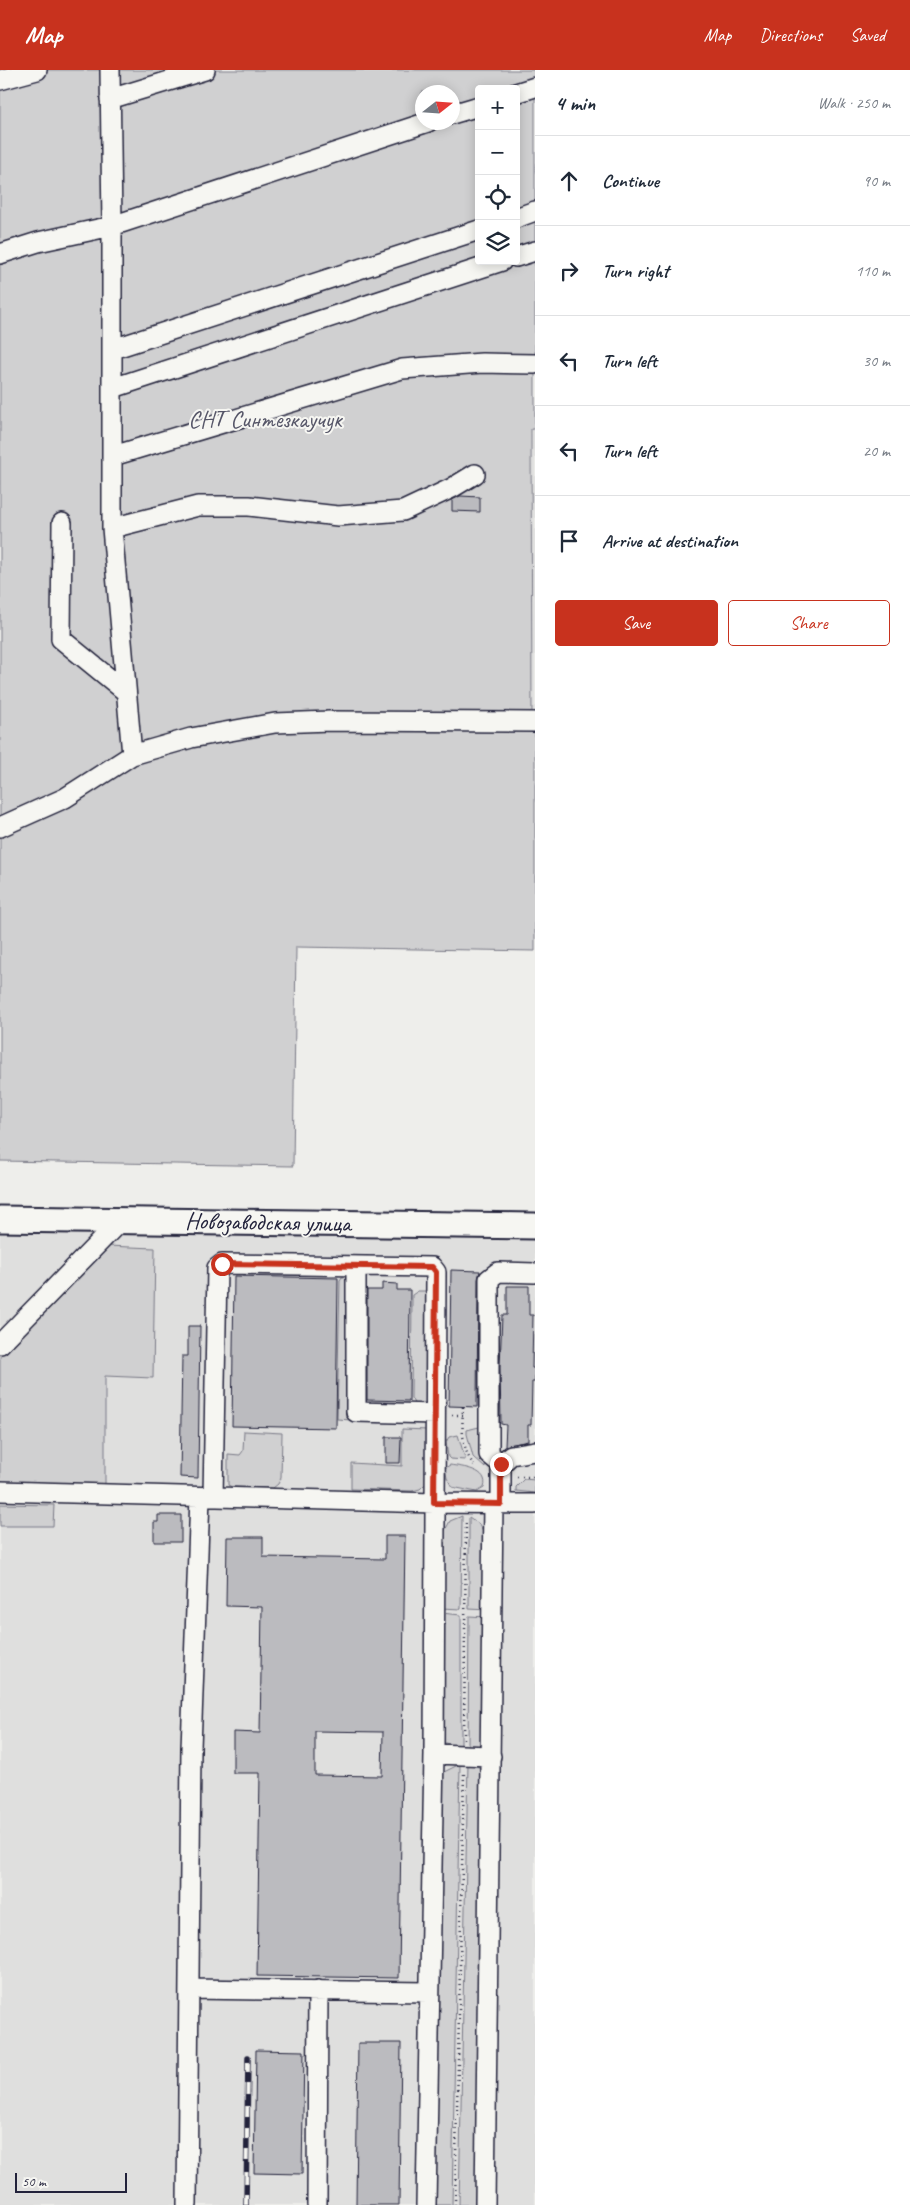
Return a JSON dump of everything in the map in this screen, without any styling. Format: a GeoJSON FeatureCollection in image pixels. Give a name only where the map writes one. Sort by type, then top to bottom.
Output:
{"type":"FeatureCollection","features":[{"type":"Feature","properties":{"kind":"main road","name":"Новозаводская улица"},"geometry":{"type":"LineString","coordinates":[[0,1219],[535,1226]]}},
{"type":"Feature","properties":{"kind":"street"},"geometry":{"type":"LineString","coordinates":[[0,80],[37,70]]}},
{"type":"Feature","properties":{"kind":"street"},"geometry":{"type":"LineString","coordinates":[[110,70],[113,349],[112,528],[132,755]]}},
{"type":"Feature","properties":{"kind":"street"},"geometry":{"type":"LineString","coordinates":[[110,99],[205,70]]}},
{"type":"Feature","properties":{"kind":"street"},"geometry":{"type":"LineString","coordinates":[[520,92],[535,87]]}},
{"type":"Feature","properties":{"kind":"street"},"geometry":{"type":"LineString","coordinates":[[460,112],[475,107]]}},
{"type":"Feature","properties":{"kind":"street"},"geometry":{"type":"LineString","coordinates":[[0,254],[38,242],[112,226],[415,126]]}},
{"type":"Feature","properties":{"kind":"street"},"geometry":{"type":"LineString","coordinates":[[520,217],[535,211]]}},
{"type":"Feature","properties":{"kind":"street"},"geometry":{"type":"LineString","coordinates":[[113,349],[475,231]]}},
{"type":"Feature","properties":{"kind":"street"},"geometry":{"type":"LineString","coordinates":[[520,256],[535,251]]}},
{"type":"Feature","properties":{"kind":"street"},"geometry":{"type":"LineString","coordinates":[[113,388],[490,265]]}},
{"type":"Feature","properties":{"kind":"street"},"geometry":{"type":"LineString","coordinates":[[113,456],[402,369],[482,363],[535,364]]}},
{"type":"Feature","properties":{"kind":"street"},"geometry":{"type":"LineString","coordinates":[[112,528],[198,506],[249,506],[338,516],[404,511],[452,488],[475,474]]}},
{"type":"Feature","properties":{"kind":"street"},"geometry":{"type":"LineString","coordinates":[[62,522],[62,640],[126,692]]}},
{"type":"Feature","properties":{"kind":"street"},"geometry":{"type":"LineString","coordinates":[[0,827],[65,798],[132,755],[191,738],[275,723],[330,721],[535,722]]}},
{"type":"Feature","properties":{"kind":"street"},"geometry":{"type":"LineString","coordinates":[[0,1344],[121,1220]]}},
{"type":"Feature","properties":{"kind":"street"},"geometry":{"type":"LineString","coordinates":[[187,2205],[191,1748],[207,1497],[217,1268],[222,1264],[432,1267],[436,1272],[434,1754],[428,1992],[426,2205]]}},
{"type":"Feature","properties":{"kind":"street"},"geometry":{"type":"LineString","coordinates":[[356,1266],[356,1412],[435,1414]]}},
{"type":"Feature","properties":{"kind":"street"},"geometry":{"type":"LineString","coordinates":[[501,1464],[489,1454],[489,1279],[498,1272],[535,1273]]}},
{"type":"Feature","properties":{"kind":"street"},"geometry":{"type":"LineString","coordinates":[[486,2205],[491,1756],[497,1504],[501,1464],[511,1455],[535,1451]]}},
{"type":"Feature","properties":{"kind":"street"},"geometry":{"type":"LineString","coordinates":[[0,1491],[535,1504]]}},
{"type":"Feature","properties":{"kind":"street"},"geometry":{"type":"LineString","coordinates":[[434,1754],[491,1756]]}},
{"type":"Feature","properties":{"kind":"street"},"geometry":{"type":"LineString","coordinates":[[189,1988],[428,1992]]}},
{"type":"Feature","properties":{"kind":"street"},"geometry":{"type":"LineString","coordinates":[[317,2205],[318,1990]]}},
{"type":"Feature","properties":{"kind":"path"},"geometry":{"type":"LineString","coordinates":[[455,2205],[464,1755],[466,1516]]}},
{"type":"Feature","properties":{"kind":"shaded area"},"geometry":{"type":"Polygon","coordinates":[[[532,430],[535,430],[535,951],[532,951],[532,430]]]}},
{"type":"Feature","properties":{"kind":"shaded area"},"geometry":{"type":"Polygon","coordinates":[[[0,1222],[535,1233],[535,2205],[0,2205],[0,1222]]]}},
{"type":"Feature","properties":{"kind":"green space","name":"СНТ Синтезкаучук"},"geometry":{"type":"Polygon","coordinates":[[[0,70],[535,70],[535,429],[531,429],[532,726],[535,727],[535,951],[296,947],[293,1166],[0,1161],[0,70]]]}},
{"type":"Feature","properties":{"kind":"green space"},"geometry":{"type":"Polygon","coordinates":[[[106,1246],[155,1248],[153,1378],[105,1376],[105,1489],[0,1486],[0,1354],[96,1250],[106,1246]]]}},
{"type":"Feature","properties":{"kind":"green space"},"geometry":{"type":"Polygon","coordinates":[[[342,1277],[349,1277],[351,1420],[337,1419],[340,1280],[342,1277]]]}},
{"type":"Feature","properties":{"kind":"green space"},"geometry":{"type":"Polygon","coordinates":[[[418,1291],[429,1291],[427,1406],[415,1405],[411,1398],[412,1295],[418,1291]]]}},
{"type":"Feature","properties":{"kind":"green space"},"geometry":{"type":"Polygon","coordinates":[[[483,1426],[485,1429],[485,1468],[473,1457],[467,1434],[467,1430],[483,1426]]]}},
{"type":"Feature","properties":{"kind":"green space"},"geometry":{"type":"Polygon","coordinates":[[[402,1429],[428,1430],[426,1483],[420,1489],[412,1491],[351,1489],[351,1463],[402,1466],[402,1429]]]}},
{"type":"Feature","properties":{"kind":"green space"},"geometry":{"type":"Polygon","coordinates":[[[244,1431],[282,1433],[281,1478],[273,1488],[232,1487],[228,1485],[228,1454],[240,1455],[243,1451],[244,1431]]]}},
{"type":"Feature","properties":{"kind":"green space"},"geometry":{"type":"Polygon","coordinates":[[[458,1435],[465,1460],[450,1459],[448,1457],[446,1442],[449,1437],[458,1435]]]}},
{"type":"Feature","properties":{"kind":"green space"},"geometry":{"type":"Polygon","coordinates":[[[450,1465],[468,1468],[479,1473],[485,1482],[484,1488],[477,1492],[452,1487],[447,1478],[445,1468],[450,1465]]]}},
{"type":"Feature","properties":{"kind":"green space"},"geometry":{"type":"Polygon","coordinates":[[[524,1479],[535,1480],[535,1493],[516,1491],[516,1487],[524,1479]]]}},
{"type":"Feature","properties":{"kind":"green space"},"geometry":{"type":"Polygon","coordinates":[[[0,1504],[54,1505],[53,1526],[0,1526],[0,1504]]]}},
{"type":"Feature","properties":{"kind":"green space"},"geometry":{"type":"Polygon","coordinates":[[[462,1516],[461,1609],[441,1608],[442,1536],[450,1521],[462,1516]]]}},
{"type":"Feature","properties":{"kind":"green space"},"geometry":{"type":"Polygon","coordinates":[[[469,1517],[479,1524],[483,1532],[487,1610],[469,1609],[469,1517]]]}},
{"type":"Feature","properties":{"kind":"green space"},"geometry":{"type":"Polygon","coordinates":[[[441,1613],[461,1615],[461,1748],[442,1742],[441,1613]]]}},
{"type":"Feature","properties":{"kind":"green space"},"geometry":{"type":"Polygon","coordinates":[[[469,1616],[487,1617],[483,1747],[468,1749],[469,1616]]]}},
{"type":"Feature","properties":{"kind":"green space"},"geometry":{"type":"Polygon","coordinates":[[[468,1763],[481,1768],[476,2205],[459,2205],[468,1763]]]}},
{"type":"Feature","properties":{"kind":"green space"},"geometry":{"type":"Polygon","coordinates":[[[460,1764],[452,2205],[433,2205],[442,1773],[460,1764]]]}},
{"type":"Feature","properties":{"kind":"building"},"geometry":{"type":"Polygon","coordinates":[[[460,496],[480,497],[480,512],[452,511],[452,500],[460,496]]]}},
{"type":"Feature","properties":{"kind":"building"},"geometry":{"type":"Polygon","coordinates":[[[451,1270],[480,1271],[478,1279],[477,1407],[449,1406],[451,1270]]]}},
{"type":"Feature","properties":{"kind":"building"},"geometry":{"type":"Polygon","coordinates":[[[234,1276],[338,1278],[336,1428],[232,1426],[234,1276]]]}},
{"type":"Feature","properties":{"kind":"building"},"geometry":{"type":"Polygon","coordinates":[[[382,1283],[397,1284],[397,1290],[410,1290],[409,1401],[367,1400],[367,1290],[382,1290],[382,1283]]]}},
{"type":"Feature","properties":{"kind":"building"},"geometry":{"type":"Polygon","coordinates":[[[507,1286],[529,1286],[529,1315],[533,1315],[532,1368],[535,1368],[535,1382],[532,1382],[531,1425],[528,1425],[528,1441],[505,1446],[506,1425],[501,1424],[500,1367],[502,1315],[507,1315],[507,1286]]]}},
{"type":"Feature","properties":{"kind":"building"},"geometry":{"type":"Polygon","coordinates":[[[188,1326],[200,1326],[198,1478],[180,1477],[182,1356],[188,1356],[188,1326]]]}},
{"type":"Feature","properties":{"kind":"building"},"geometry":{"type":"Polygon","coordinates":[[[386,1437],[401,1437],[400,1463],[386,1463],[386,1437]]]}},
{"type":"Feature","properties":{"kind":"building"},"geometry":{"type":"Polygon","coordinates":[[[158,1515],[181,1515],[181,1542],[154,1542],[154,1522],[158,1522],[158,1515]]]}},
{"type":"Feature","properties":{"kind":"building"},"geometry":{"type":"Polygon","coordinates":[[[385,1536],[405,1536],[399,1978],[257,1976],[260,1773],[233,1773],[233,1732],[260,1733],[262,1607],[226,1606],[227,1537],[263,1537],[263,1557],[385,1559],[385,1536]],[[315,1731],[315,1775],[382,1776],[383,1732],[315,1731]]]}},
{"type":"Feature","properties":{"kind":"building"},"geometry":{"type":"Polygon","coordinates":[[[358,2043],[401,2043],[399,2205],[356,2205],[358,2043]]]}},
{"type":"Feature","properties":{"kind":"building"},"geometry":{"type":"Polygon","coordinates":[[[256,2050],[304,2051],[302,2174],[254,2173],[256,2050]]]}},
{"type":"Feature","properties":{"kind":"railway"},"geometry":{"type":"LineString","coordinates":[[246,2205],[248,2057]]}},
{"type":"Feature","properties":{"kind":"route"},"geometry":{"type":"LineString","coordinates":[[222,1264],[432,1267],[436,1272],[434,1503],[501,1504],[501,1464]]}}]}
